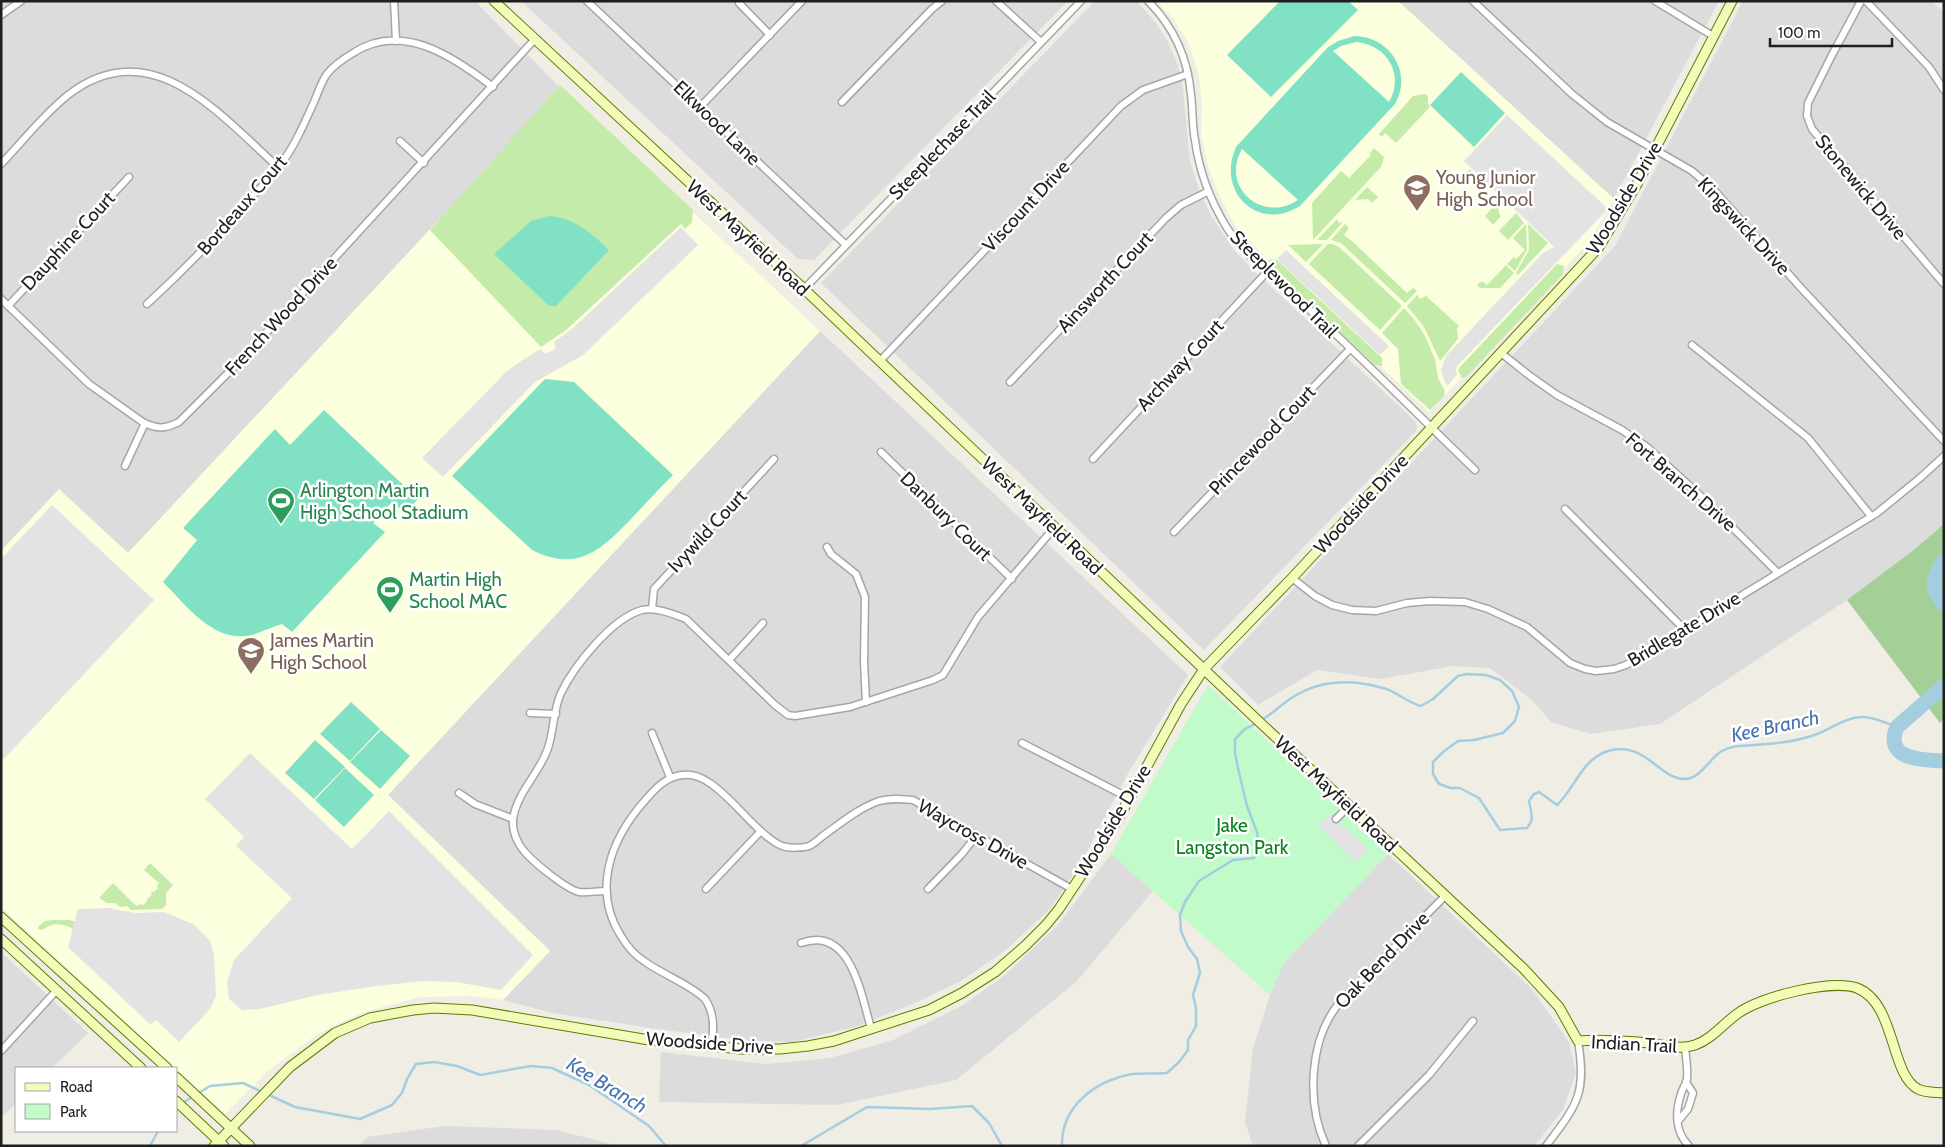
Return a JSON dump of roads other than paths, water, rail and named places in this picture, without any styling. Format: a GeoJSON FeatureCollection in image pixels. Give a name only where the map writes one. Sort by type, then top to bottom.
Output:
{"type":"FeatureCollection","features":[{"type":"Feature","properties":{"kind":"street"},"geometry":{"type":"LineString","coordinates":[[1,15],[21,1]]}},
{"type":"Feature","properties":{"kind":"street"},"geometry":{"type":"LineString","coordinates":[[394,1],[396,41]]}},
{"type":"Feature","properties":{"kind":"street","name":"West Mayfield Road"},"geometry":{"type":"LineString","coordinates":[[494,1],[804,289],[1054,528],[1545,990],[1559,1007],[1578,1041]]}},
{"type":"Feature","properties":{"kind":"street","name":"Elkwood Lane"},"geometry":{"type":"LineString","coordinates":[[587,1],[846,245]]}},
{"type":"Feature","properties":{"kind":"street"},"geometry":{"type":"LineString","coordinates":[[700,107],[802,1]]}},
{"type":"Feature","properties":{"kind":"street"},"geometry":{"type":"LineString","coordinates":[[842,102],[942,1]]}},
{"type":"Feature","properties":{"kind":"street"},"geometry":{"type":"LineString","coordinates":[[996,1],[1042,42]]}},
{"type":"Feature","properties":{"kind":"street","name":"Steeplechase Trail"},"geometry":{"type":"LineString","coordinates":[[804,289],[1082,1]]}},
{"type":"Feature","properties":{"kind":"street","name":"Steeplewood Trail"},"geometry":{"type":"LineString","coordinates":[[1148,1],[1165,20],[1175,36],[1188,74],[1194,139],[1207,192],[1228,229],[1267,272],[1475,470]]}},
{"type":"Feature","properties":{"kind":"street","name":"Kingswick Drive"},"geometry":{"type":"LineString","coordinates":[[1473,1],[1579,100],[1607,122],[1692,171],[1714,189],[1801,288],[1944,441]]}},
{"type":"Feature","properties":{"kind":"street"},"geometry":{"type":"LineString","coordinates":[[1655,1],[1713,36]]}},
{"type":"Feature","properties":{"kind":"street","name":"Woodside Drive"},"geometry":{"type":"LineString","coordinates":[[219,1144],[248,1109],[282,1075],[335,1033],[370,1018],[420,1009],[472,1010],[649,1040],[741,1049],[808,1046],[834,1041],[929,1010],[962,993],[995,972],[1046,925],[1072,889],[1098,851],[1181,704],[1204,669],[1292,578],[1599,247],[1637,184],[1732,1]]}},
{"type":"Feature","properties":{"kind":"street","name":"Stonewick Drive"},"geometry":{"type":"LineString","coordinates":[[1861,1],[1808,103],[1807,116],[1812,129],[1944,284]]}},
{"type":"Feature","properties":{"kind":"street"},"geometry":{"type":"LineString","coordinates":[[1866,1],[1929,67],[1944,90]]}},
{"type":"Feature","properties":{"kind":"street"},"geometry":{"type":"LineString","coordinates":[[739,3],[770,35]]}},
{"type":"Feature","properties":{"kind":"street","name":"French Wood Drive"},"geometry":{"type":"LineString","coordinates":[[1,299],[89,384],[145,424],[166,428],[179,422],[244,356],[493,87],[534,40]]}},
{"type":"Feature","properties":{"kind":"street","name":"Bordeaux Court"},"geometry":{"type":"LineString","coordinates":[[147,304],[211,242],[278,168],[300,132],[326,75],[339,62],[366,45],[381,41],[419,44],[441,52],[493,87]]}},
{"type":"Feature","properties":{"kind":"street"},"geometry":{"type":"LineString","coordinates":[[1,164],[69,94],[103,75],[133,72],[156,75],[174,81],[191,91],[208,104],[278,168]]}},
{"type":"Feature","properties":{"kind":"street","name":"Viscount Drive"},"geometry":{"type":"LineString","coordinates":[[880,362],[1121,106],[1143,90],[1188,74]]}},
{"type":"Feature","properties":{"kind":"street"},"geometry":{"type":"LineString","coordinates":[[400,141],[424,162]]}},
{"type":"Feature","properties":{"kind":"street","name":"Dauphine Court"},"geometry":{"type":"LineString","coordinates":[[8,306],[129,177]]}},
{"type":"Feature","properties":{"kind":"street","name":"Ainsworth Court"},"geometry":{"type":"LineString","coordinates":[[1010,382],[1166,218],[1181,205],[1207,192]]}},
{"type":"Feature","properties":{"kind":"street","name":"Archway Court"},"geometry":{"type":"LineString","coordinates":[[1093,459],[1267,272]]}},
{"type":"Feature","properties":{"kind":"street"},"geometry":{"type":"LineString","coordinates":[[1692,345],[1808,438],[1871,516]]}},
{"type":"Feature","properties":{"kind":"street","name":"Princewood Court"},"geometry":{"type":"LineString","coordinates":[[1174,532],[1350,349]]}},
{"type":"Feature","properties":{"kind":"street","name":"Fort Branch Drive"},"geometry":{"type":"LineString","coordinates":[[1501,353],[1557,395],[1622,430],[1647,447],[1706,500],[1777,572]]}},
{"type":"Feature","properties":{"kind":"street"},"geometry":{"type":"LineString","coordinates":[[125,466],[145,424]]}},
{"type":"Feature","properties":{"kind":"street","name":"Danbury Court"},"geometry":{"type":"LineString","coordinates":[[881,452],[1012,579]]}},
{"type":"Feature","properties":{"kind":"street","name":"Bridlegate Drive"},"geometry":{"type":"LineString","coordinates":[[1292,578],[1315,596],[1332,605],[1352,610],[1376,611],[1430,601],[1465,602],[1488,609],[1527,627],[1570,663],[1596,671],[1614,669],[1626,665],[1686,630],[1777,572],[1871,516],[1920,478],[1944,456]]}},
{"type":"Feature","properties":{"kind":"street","name":"Ivywild Court"},"geometry":{"type":"LineString","coordinates":[[652,609],[654,589],[774,459]]}},
{"type":"Feature","properties":{"kind":"street"},"geometry":{"type":"LineString","coordinates":[[1565,509],[1686,630]]}},
{"type":"Feature","properties":{"kind":"street"},"geometry":{"type":"LineString","coordinates":[[605,891],[580,892],[555,878],[524,851],[513,832],[513,819],[517,806],[548,750],[561,693],[599,640],[615,623],[642,610],[652,609],[672,613],[686,619],[775,705],[788,715],[804,715],[866,702],[943,675],[978,617],[1054,528]]}},
{"type":"Feature","properties":{"kind":"street"},"geometry":{"type":"LineString","coordinates":[[827,547],[831,554],[856,574],[865,597],[864,662],[866,702]]}},
{"type":"Feature","properties":{"kind":"street"},"geometry":{"type":"LineString","coordinates":[[729,660],[763,623]]}},
{"type":"Feature","properties":{"kind":"street"},"geometry":{"type":"LineString","coordinates":[[530,713],[556,714]]}},
{"type":"Feature","properties":{"kind":"street"},"geometry":{"type":"LineString","coordinates":[[652,733],[670,777],[650,794],[622,831],[612,854],[605,891],[608,910],[612,921],[634,953],[705,999],[710,1007],[714,1025],[711,1046]]}},
{"type":"Feature","properties":{"kind":"street"},"geometry":{"type":"LineString","coordinates":[[1022,743],[1129,798]]}},
{"type":"Feature","properties":{"kind":"street","name":"Waycross Drive"},"geometry":{"type":"LineString","coordinates":[[670,777],[682,774],[703,778],[714,786],[760,832],[785,847],[809,846],[863,809],[879,801],[896,798],[913,800],[1072,889]]}},
{"type":"Feature","properties":{"kind":"street"},"geometry":{"type":"LineString","coordinates":[[459,793],[475,804],[513,819]]}},
{"type":"Feature","properties":{"kind":"street"},"geometry":{"type":"LineString","coordinates":[[1336,819],[1349,806]]}},
{"type":"Feature","properties":{"kind":"street"},"geometry":{"type":"LineString","coordinates":[[706,889],[760,832]]}},
{"type":"Feature","properties":{"kind":"street"},"geometry":{"type":"LineString","coordinates":[[928,889],[961,855],[977,835]]}},
{"type":"Feature","properties":{"kind":"street","name":"Oak Bend Drive"},"geometry":{"type":"LineString","coordinates":[[1326,1146],[1317,1123],[1314,1096],[1316,1054],[1322,1030],[1331,1012],[1340,1002],[1446,896]]}},
{"type":"Feature","properties":{"kind":"street"},"geometry":{"type":"LineString","coordinates":[[1,917],[166,1067]]}},
{"type":"Feature","properties":{"kind":"street"},"geometry":{"type":"LineString","coordinates":[[1,939],[140,1067]]}},
{"type":"Feature","properties":{"kind":"street"},"geometry":{"type":"LineString","coordinates":[[801,943],[818,939],[825,940],[843,954],[854,970],[871,1028]]}},
{"type":"Feature","properties":{"kind":"street","name":"Indian Trail"},"geometry":{"type":"LineString","coordinates":[[1578,1041],[1626,1041],[1685,1047],[1702,1042],[1738,1013],[1761,1002],[1793,992],[1847,986],[1866,994],[1879,1009],[1901,1066],[1913,1086],[1919,1090],[1944,1093]]}},
{"type":"Feature","properties":{"kind":"street"},"geometry":{"type":"LineString","coordinates":[[1,1051],[57,990]]}},
{"type":"Feature","properties":{"kind":"street"},"geometry":{"type":"LineString","coordinates":[[99,1029],[111,1018]]}},
{"type":"Feature","properties":{"kind":"street"},"geometry":{"type":"LineString","coordinates":[[1358,1146],[1429,1075],[1473,1021]]}},
{"type":"Feature","properties":{"kind":"street"},"geometry":{"type":"LineString","coordinates":[[1546,1146],[1570,1115],[1577,1102],[1582,1080],[1582,1065],[1578,1041]]}},
{"type":"Feature","properties":{"kind":"street"},"geometry":{"type":"LineString","coordinates":[[1685,1047],[1686,1082],[1678,1107],[1679,1132],[1690,1146]]}},
{"type":"Feature","properties":{"kind":"street"},"geometry":{"type":"LineString","coordinates":[[178,1078],[250,1146]]}},
{"type":"Feature","properties":{"kind":"street"},"geometry":{"type":"LineString","coordinates":[[1679,1120],[1688,1109],[1693,1093],[1686,1082]]}},
{"type":"Feature","properties":{"kind":"street"},"geometry":{"type":"LineString","coordinates":[[178,1103],[219,1144]]}},
{"type":"Feature","properties":{"kind":"waterway"},"geometry":{"type":"LineString","coordinates":[[1944,561],[1937,572],[1934,582],[1936,593],[1944,604]]}},
{"type":"Feature","properties":{"kind":"waterway","name":"Kee Branch"},"geometry":{"type":"LineString","coordinates":[[1262,720],[1304,691],[1337,682],[1360,683],[1388,689],[1421,706],[1433,699],[1458,676],[1467,674],[1486,675],[1500,680],[1512,691],[1519,707],[1515,721],[1503,733],[1474,740],[1458,741],[1433,762],[1433,774],[1439,784],[1451,788],[1460,788],[1479,798],[1500,830],[1527,828],[1532,818],[1529,801],[1534,794],[1539,792],[1557,805],[1590,762],[1605,752],[1619,749],[1632,751],[1643,756],[1662,770],[1681,779],[1695,776],[1718,754],[1730,748],[1802,739],[1854,718],[1865,717],[1897,727]]}},
{"type":"Feature","properties":{"kind":"waterway"},"geometry":{"type":"LineString","coordinates":[[1944,686],[1897,727],[1894,738],[1895,746],[1907,756],[1916,759],[1944,761]]}},
{"type":"Feature","properties":{"kind":"waterway","name":"Kee Branch"},"geometry":{"type":"LineString","coordinates":[[1062,1146],[1063,1132],[1067,1119],[1074,1107],[1093,1089],[1118,1077],[1132,1074],[1167,1073],[1188,1050],[1188,1040],[1196,1026],[1196,1008],[1193,995],[1200,973],[1197,959],[1188,947],[1181,931],[1180,915],[1185,902],[1199,881],[1233,860],[1254,858],[1259,846],[1257,832],[1247,806],[1235,753],[1235,739],[1245,729],[1257,723]]}},
{"type":"Feature","properties":{"kind":"waterway","name":"Kee Branch"},"geometry":{"type":"LineString","coordinates":[[267,1094],[295,1107],[360,1119],[392,1105],[402,1093],[407,1079],[416,1064],[434,1062],[457,1066],[480,1075],[531,1066],[552,1068],[589,1085],[649,1126],[666,1146]]}},
{"type":"Feature","properties":{"kind":"waterway","name":"Kee Branch"},"geometry":{"type":"LineString","coordinates":[[178,1106],[210,1086],[243,1083],[262,1092]]}},
{"type":"Feature","properties":{"kind":"waterway","name":"Kee Branch"},"geometry":{"type":"LineString","coordinates":[[801,1146],[867,1107],[930,1109],[972,1106],[989,1123],[1002,1146]]}},
{"type":"Feature","properties":{"kind":"waterway","name":"Kee Branch"},"geometry":{"type":"LineString","coordinates":[[150,1146],[157,1132]]}},
{"type":"Feature","properties":{"kind":"place","name":"Young Junior High School"},"geometry":{"type":"Point","coordinates":[1417,212]}},
{"type":"Feature","properties":{"kind":"place","name":"Arlington Martin High School Stadium"},"geometry":{"type":"Point","coordinates":[281,525]}},
{"type":"Feature","properties":{"kind":"place","name":"Martin High School MAC"},"geometry":{"type":"Point","coordinates":[390,614]}},
{"type":"Feature","properties":{"kind":"place","name":"James Martin High School"},"geometry":{"type":"Point","coordinates":[251,675]}},
{"type":"Feature","properties":{"kind":"park label","name":"Jake Langston Park"},"geometry":{"type":"Point","coordinates":[1232,836]}}]}
